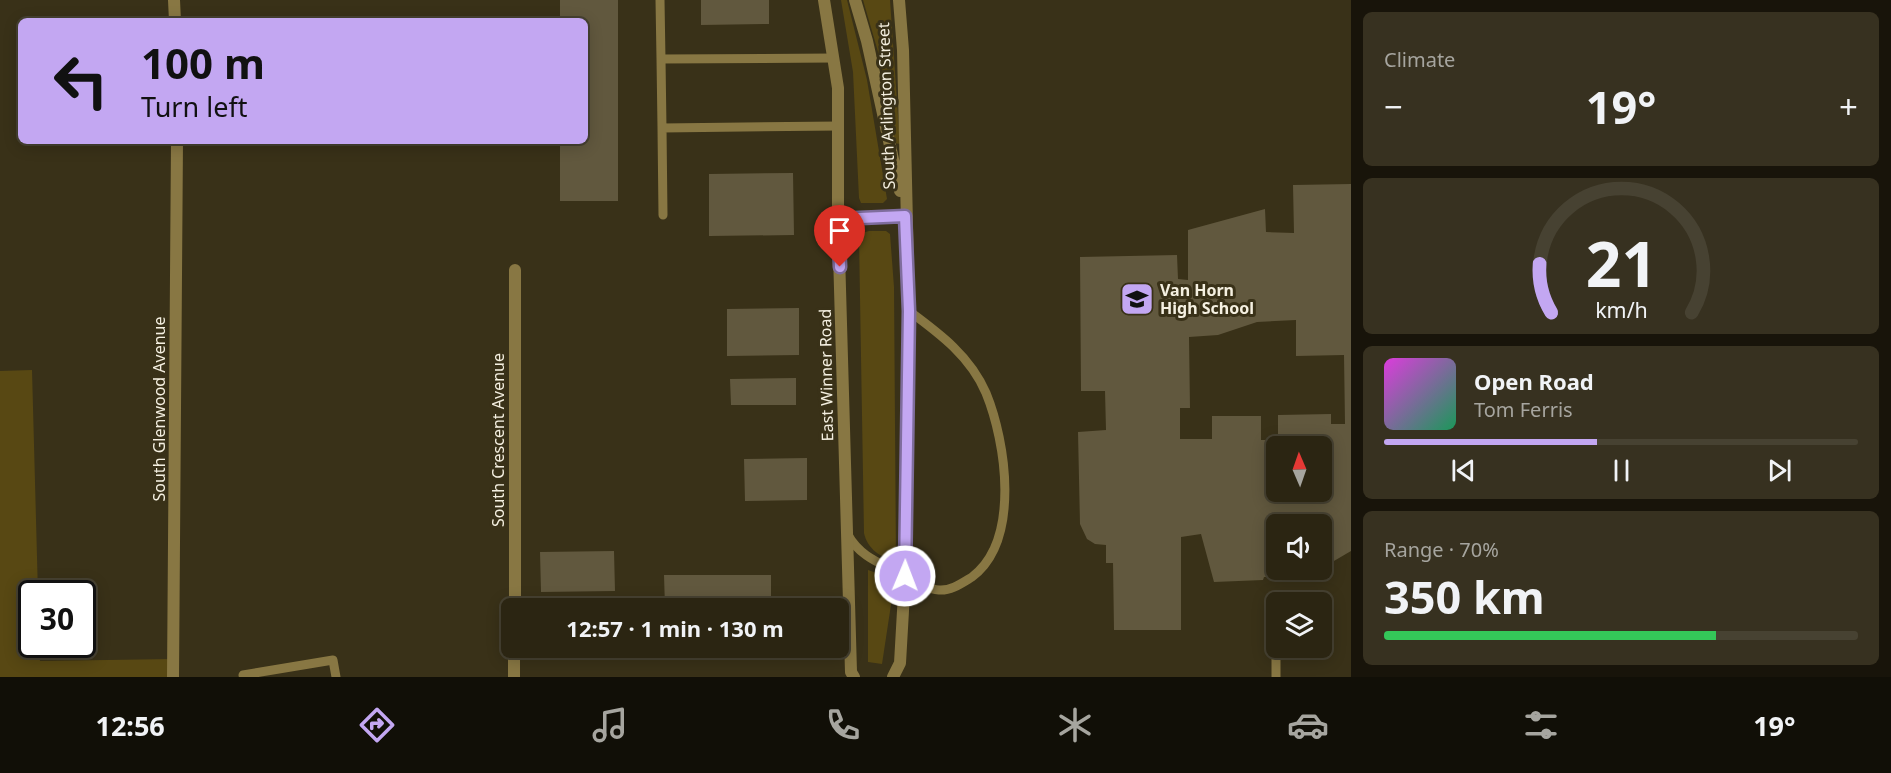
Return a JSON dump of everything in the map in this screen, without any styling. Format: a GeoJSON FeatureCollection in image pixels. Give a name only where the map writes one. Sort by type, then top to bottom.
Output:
{"type":"FeatureCollection","features":[{"type":"Feature","properties":{"kind":"street"},"geometry":{"type":"LineString","coordinates":[[174,0],[175,18]]}},
{"type":"Feature","properties":{"kind":"street","name":"East Winner Road"},"geometry":{"type":"LineString","coordinates":[[824,0],[838,88],[838,219],[846,530],[851,672],[854,677]]}},
{"type":"Feature","properties":{"kind":"street"},"geometry":{"type":"LineString","coordinates":[[838,219],[905,216],[867,41],[855,0]]}},
{"type":"Feature","properties":{"kind":"street","name":"South Arlington Street"},"geometry":{"type":"LineString","coordinates":[[893,677],[900,663],[905,576],[909,311],[905,216],[903,50],[899,0]]}},
{"type":"Feature","properties":{"kind":"street","name":"South Glenwood Avenue"},"geometry":{"type":"LineString","coordinates":[[173,677],[177,144]]}},
{"type":"Feature","properties":{"kind":"street","name":"South Crescent Avenue"},"geometry":{"type":"LineString","coordinates":[[514,598],[515,270]]}},
{"type":"Feature","properties":{"kind":"street"},"geometry":{"type":"LineString","coordinates":[[514,658],[514,677]]}},
{"type":"Feature","properties":{"kind":"lane"},"geometry":{"type":"LineString","coordinates":[[660,0],[663,215]]}},
{"type":"Feature","properties":{"kind":"lane"},"geometry":{"type":"LineString","coordinates":[[661,59],[834,58]]}},
{"type":"Feature","properties":{"kind":"lane"},"geometry":{"type":"LineString","coordinates":[[662,128],[838,126]]}},
{"type":"Feature","properties":{"kind":"lane"},"geometry":{"type":"LineString","coordinates":[[846,530],[855,549],[929,588],[944,590],[953,588],[976,573],[990,557],[1002,531],[1004,495],[1002,458],[997,425],[985,391],[957,348],[909,311]]}},
{"type":"Feature","properties":{"kind":"lane"},"geometry":{"type":"LineString","coordinates":[[1276,658],[1276,677]]}},
{"type":"Feature","properties":{"kind":"lane"},"geometry":{"type":"LineString","coordinates":[[243,675],[333,660],[336,677]]}},
{"type":"Feature","properties":{"kind":"shaded area"},"geometry":{"type":"Polygon","coordinates":[[[841,0],[847,0],[867,80],[887,199],[883,203],[861,203],[859,198],[853,72],[841,0]]]}},
{"type":"Feature","properties":{"kind":"shaded area"},"geometry":{"type":"Polygon","coordinates":[[[863,0],[890,0],[900,144],[894,143],[881,62],[863,0]]]}},
{"type":"Feature","properties":{"kind":"shaded area"},"geometry":{"type":"Polygon","coordinates":[[[886,231],[890,234],[894,287],[896,560],[876,552],[868,543],[864,533],[859,238],[862,233],[886,231]]]}},
{"type":"Feature","properties":{"kind":"shaded area"},"geometry":{"type":"Polygon","coordinates":[[[32,370],[38,580],[18,580],[18,658],[40,658],[40,661],[173,659],[175,677],[0,677],[0,371],[32,370]]]}},
{"type":"Feature","properties":{"kind":"shaded area"},"geometry":{"type":"Polygon","coordinates":[[[868,570],[891,578],[894,585],[882,664],[868,662],[868,570]]]}},
{"type":"Feature","properties":{"kind":"building"},"geometry":{"type":"Polygon","coordinates":[[[560,0],[618,0],[618,201],[560,201],[560,144],[588,144],[588,18],[560,18],[560,0]]]}},
{"type":"Feature","properties":{"kind":"building"},"geometry":{"type":"Polygon","coordinates":[[[701,0],[769,0],[769,24],[701,25],[701,0]]]}},
{"type":"Feature","properties":{"kind":"building"},"geometry":{"type":"Polygon","coordinates":[[[793,173],[794,235],[709,236],[709,174],[793,173]]]}},
{"type":"Feature","properties":{"kind":"building","name":"Van Horn High School"},"geometry":{"type":"Polygon","coordinates":[[[1351,184],[1351,551],[1332,562],[1332,514],[1266,514],[1266,577],[1263,580],[1214,582],[1201,534],[1181,537],[1181,630],[1114,630],[1113,563],[1106,563],[1106,545],[1095,544],[1087,539],[1080,524],[1078,432],[1106,430],[1105,391],[1081,391],[1080,257],[1177,255],[1178,279],[1188,280],[1188,230],[1265,209],[1266,232],[1294,233],[1293,185],[1351,184]],[[1296,320],[1257,322],[1218,335],[1189,337],[1190,408],[1180,408],[1180,439],[1212,439],[1212,416],[1261,416],[1261,440],[1266,440],[1266,502],[1332,502],[1332,436],[1278,436],[1278,415],[1331,414],[1331,424],[1345,424],[1344,355],[1296,356],[1296,320]]]}},
{"type":"Feature","properties":{"kind":"building"},"geometry":{"type":"Polygon","coordinates":[[[799,308],[799,355],[727,356],[727,309],[799,308]]]}},
{"type":"Feature","properties":{"kind":"building"},"geometry":{"type":"Polygon","coordinates":[[[796,378],[796,405],[731,405],[730,379],[796,378]]]}},
{"type":"Feature","properties":{"kind":"building"},"geometry":{"type":"Polygon","coordinates":[[[807,458],[807,500],[745,501],[744,459],[807,458]]]}},
{"type":"Feature","properties":{"kind":"building"},"geometry":{"type":"Polygon","coordinates":[[[614,551],[615,591],[541,592],[540,552],[614,551]]]}},
{"type":"Feature","properties":{"kind":"building"},"geometry":{"type":"Polygon","coordinates":[[[664,575],[771,575],[771,598],[665,598],[664,575]]]}},
{"type":"Feature","properties":{"kind":"building"},"geometry":{"type":"Polygon","coordinates":[[[611,658],[771,658],[771,659],[611,658]]]}},
{"type":"Feature","properties":{"kind":"place","name":"Van Horn High School"},"geometry":{"type":"Point","coordinates":[1137,299]}},
{"type":"Feature","properties":{"kind":"route"},"geometry":{"type":"LineString","coordinates":[[840,267],[838,219],[905,216],[909,311],[905,576]]}}]}
